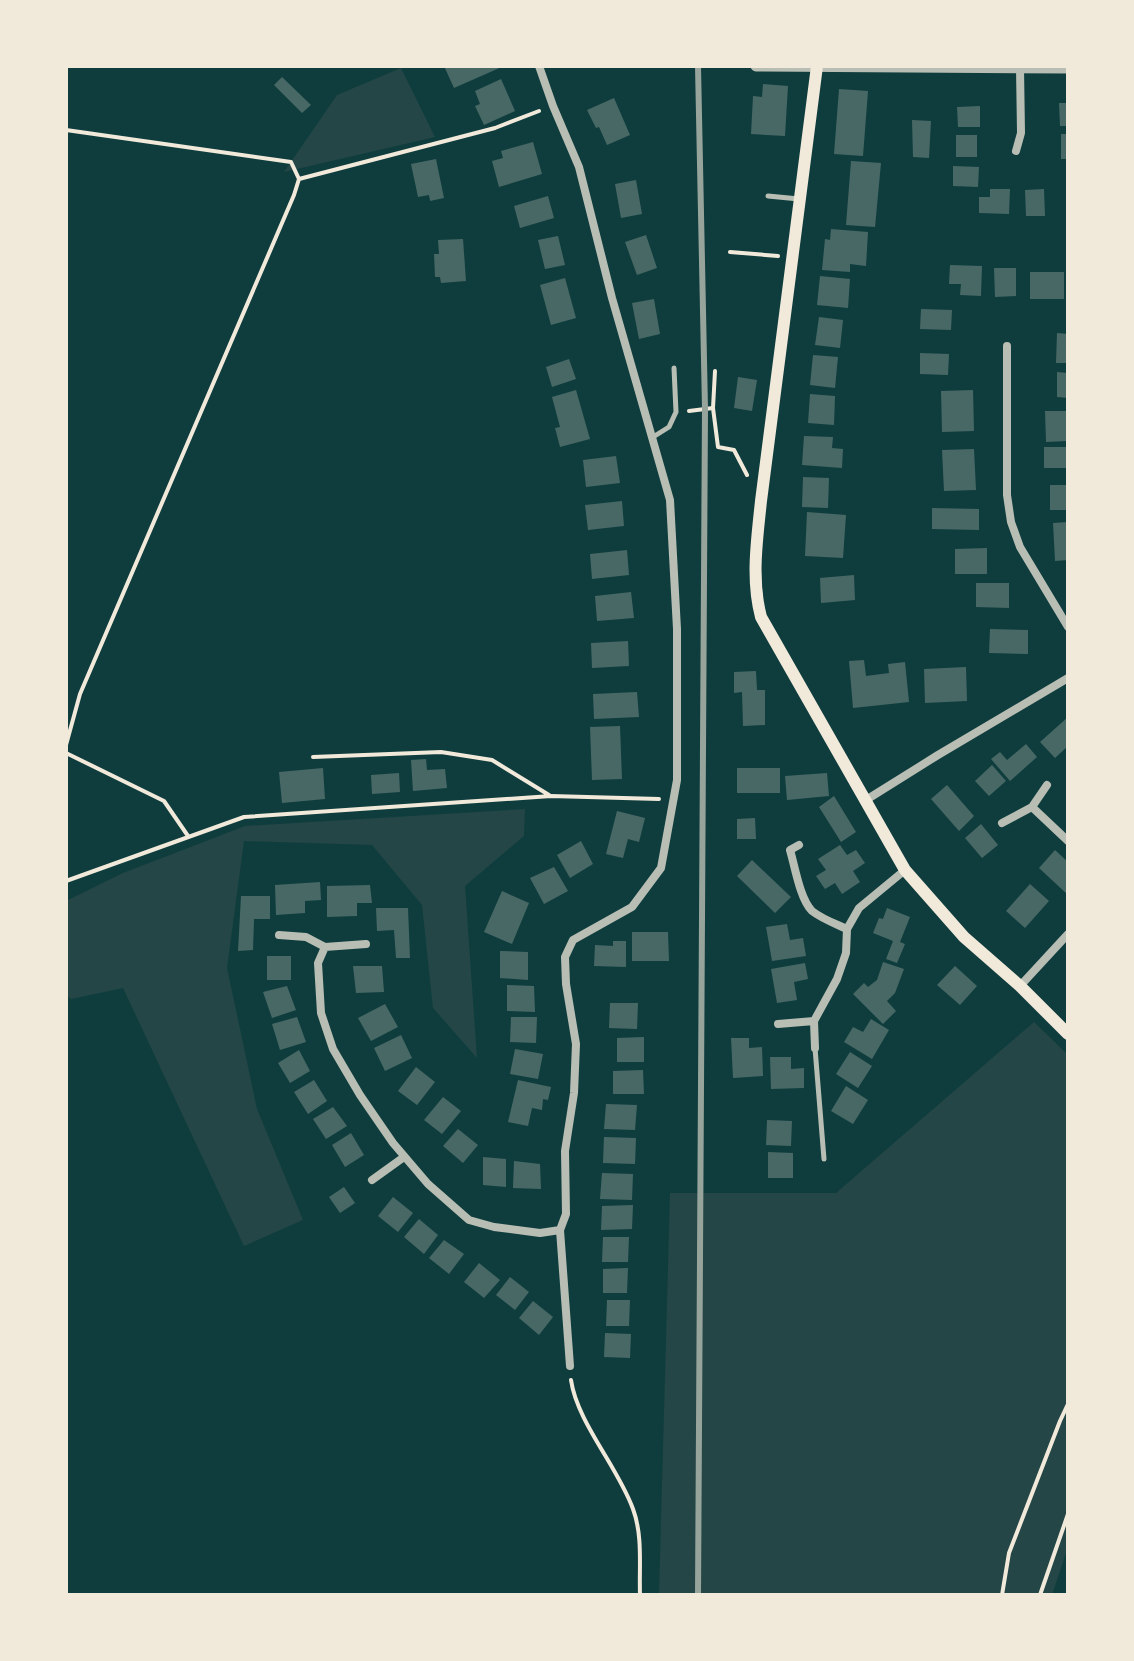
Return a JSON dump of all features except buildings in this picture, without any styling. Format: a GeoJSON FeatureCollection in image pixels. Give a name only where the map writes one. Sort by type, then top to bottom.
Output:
{"type":"FeatureCollection","features":[{"type":"Feature","properties":{"kind":"main road"},"geometry":{"type":"LineString","coordinates":[[817,66],[761,501],[755,581],[761,617],[905,870],[964,937],[1068,1034]]}},
{"type":"Feature","properties":{"kind":"street"},"geometry":{"type":"LineString","coordinates":[[539,66],[579,167],[612,298],[670,500],[677,629],[677,780],[661,868],[632,907],[573,940],[565,957],[576,1044],[574,1093],[565,1151],[566,1214],[560,1230],[570,1366]]}},
{"type":"Feature","properties":{"kind":"street"},"geometry":{"type":"LineString","coordinates":[[756,66],[1068,68]]}},
{"type":"Feature","properties":{"kind":"street"},"geometry":{"type":"LineString","coordinates":[[1016,151],[1021,133],[1020,68]]}},
{"type":"Feature","properties":{"kind":"street"},"geometry":{"type":"LineString","coordinates":[[1007,346],[1007,495],[1011,522],[1020,547],[1068,627]]}},
{"type":"Feature","properties":{"kind":"street"},"geometry":{"type":"LineString","coordinates":[[866,800],[1068,678]]}},
{"type":"Feature","properties":{"kind":"street"},"geometry":{"type":"LineString","coordinates":[[1002,823],[1032,807],[1047,785]]}},
{"type":"Feature","properties":{"kind":"street"},"geometry":{"type":"LineString","coordinates":[[1032,807],[1068,841]]}},
{"type":"Feature","properties":{"kind":"street"},"geometry":{"type":"LineString","coordinates":[[799,845],[790,850],[804,899],[811,910],[821,917],[847,929]]}},
{"type":"Feature","properties":{"kind":"street"},"geometry":{"type":"LineString","coordinates":[[815,1048],[814,1021],[837,979],[846,953],[847,929],[859,908],[905,870]]}},
{"type":"Feature","properties":{"kind":"street"},"geometry":{"type":"LineString","coordinates":[[1020,986],[1068,934]]}},
{"type":"Feature","properties":{"kind":"street"},"geometry":{"type":"LineString","coordinates":[[279,935],[306,937],[325,947],[366,944]]}},
{"type":"Feature","properties":{"kind":"street"},"geometry":{"type":"LineString","coordinates":[[325,947],[318,963],[321,1013],[333,1049],[360,1095],[404,1157],[428,1184],[469,1220],[540,1233],[560,1230]]}},
{"type":"Feature","properties":{"kind":"street"},"geometry":{"type":"LineString","coordinates":[[778,1024],[814,1021]]}},
{"type":"Feature","properties":{"kind":"street"},"geometry":{"type":"LineString","coordinates":[[372,1180],[404,1157]]}},
{"type":"Feature","properties":{"kind":"lane"},"geometry":{"type":"LineString","coordinates":[[768,196],[800,199]]}},
{"type":"Feature","properties":{"kind":"lane"},"geometry":{"type":"LineString","coordinates":[[653,437],[669,427],[676,412],[674,368]]}},
{"type":"Feature","properties":{"kind":"lane"},"geometry":{"type":"LineString","coordinates":[[815,1048],[824,1159]]}},
{"type":"Feature","properties":{"kind":"path"},"geometry":{"type":"LineString","coordinates":[[299,179],[495,128],[553,106]]}},
{"type":"Feature","properties":{"kind":"path"},"geometry":{"type":"LineString","coordinates":[[66,130],[291,162],[299,179],[80,694],[66,745]]}},
{"type":"Feature","properties":{"kind":"path"},"geometry":{"type":"LineString","coordinates":[[730,252],[793,257]]}},
{"type":"Feature","properties":{"kind":"path"},"geometry":{"type":"LineString","coordinates":[[715,371],[713,408],[718,447],[734,450],[761,501]]}},
{"type":"Feature","properties":{"kind":"path"},"geometry":{"type":"LineString","coordinates":[[676,412],[713,408]]}},
{"type":"Feature","properties":{"kind":"path"},"geometry":{"type":"LineString","coordinates":[[313,757],[441,752],[492,760],[551,796]]}},
{"type":"Feature","properties":{"kind":"path"},"geometry":{"type":"LineString","coordinates":[[66,753],[164,801],[188,836]]}},
{"type":"Feature","properties":{"kind":"path"},"geometry":{"type":"LineString","coordinates":[[66,881],[244,817],[551,796],[674,799]]}},
{"type":"Feature","properties":{"kind":"path"},"geometry":{"type":"LineString","coordinates":[[570,1366],[578,1406],[632,1506],[639,1527],[640,1595]]}},
{"type":"Feature","properties":{"kind":"path"},"geometry":{"type":"LineString","coordinates":[[1002,1595],[1009,1553],[1068,1404]]}},
{"type":"Feature","properties":{"kind":"path"},"geometry":{"type":"LineString","coordinates":[[1040,1595],[1068,1514]]}},
{"type":"Feature","properties":{"kind":"shaded area"},"geometry":{"type":"Polygon","coordinates":[[[401,68],[435,137],[284,172],[337,95],[401,68]]]}},
{"type":"Feature","properties":{"kind":"shaded area"},"geometry":{"type":"Polygon","coordinates":[[[525,809],[524,836],[465,886],[477,1058],[433,1008],[422,905],[372,845],[244,841],[227,968],[257,1109],[303,1220],[244,1246],[123,988],[71,999],[66,995],[66,901],[123,873],[245,826],[525,809]]]}},
{"type":"Feature","properties":{"kind":"shaded area"},"geometry":{"type":"Polygon","coordinates":[[[1034,1022],[1068,1055],[1068,1547],[1052,1595],[659,1595],[670,1193],[836,1193],[1034,1022]]]}},
{"type":"Feature","properties":{"kind":"railway"},"geometry":{"type":"LineString","coordinates":[[698,66],[705,409],[698,1595]]}}]}
